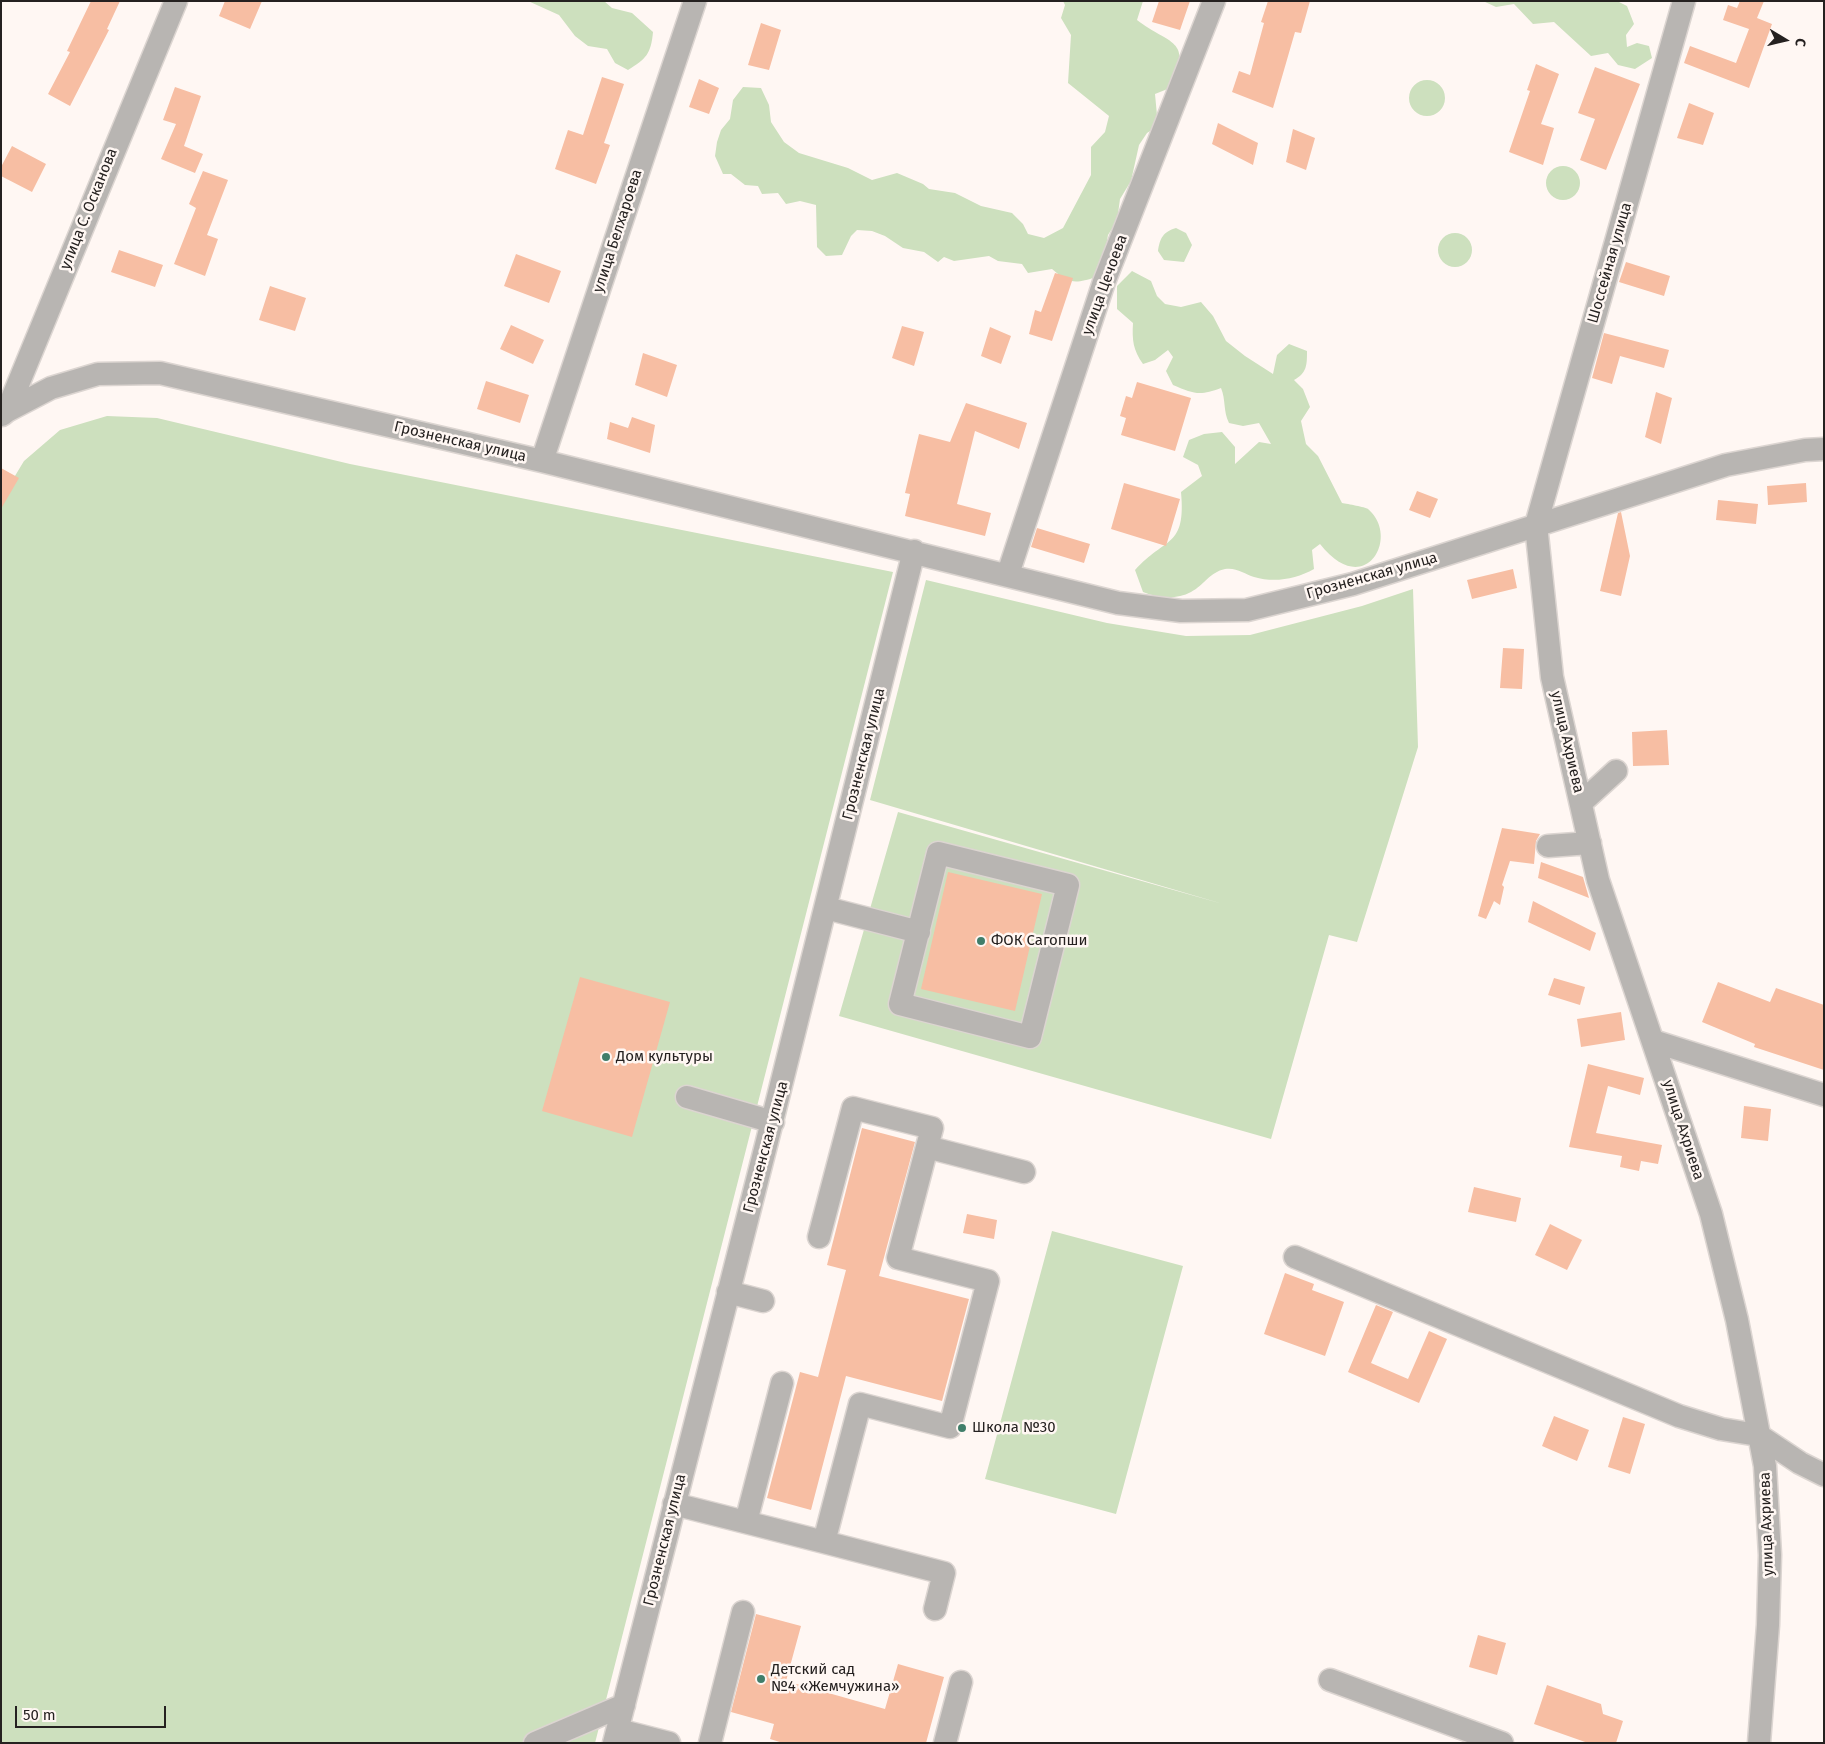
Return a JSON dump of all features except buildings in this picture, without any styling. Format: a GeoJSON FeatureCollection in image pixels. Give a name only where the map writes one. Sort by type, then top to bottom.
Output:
{"type":"FeatureCollection","features":[{"type":"Feature","properties":{"kind":"street","name":"улица С. Осканова"},"geometry":{"type":"LineString","coordinates":[[4,413],[176,1]]}},
{"type":"Feature","properties":{"kind":"street","name":"улица Белхароева"},"geometry":{"type":"LineString","coordinates":[[542,461],[695,1]]}},
{"type":"Feature","properties":{"kind":"street","name":"улица Цечоева"},"geometry":{"type":"LineString","coordinates":[[1008,574],[1104,282],[1214,1]]}},
{"type":"Feature","properties":{"kind":"street","name":"Шоссейная улица"},"geometry":{"type":"LineString","coordinates":[[1536,525],[1684,1]]}},
{"type":"Feature","properties":{"kind":"street","name":"Грозненская улица"},"geometry":{"type":"LineString","coordinates":[[4,413],[51,388],[98,374],[160,373],[542,461],[1008,574],[1118,603],[1181,611],[1247,610],[1353,584],[1726,465],[1805,450],[1824,449]]}},
{"type":"Feature","properties":{"kind":"street","name":"улица Ахриева"},"geometry":{"type":"LineString","coordinates":[[1536,525],[1552,676],[1598,880],[1711,1214],[1737,1320],[1765,1466],[1770,1555],[1768,1625],[1759,1743]]}},
{"type":"Feature","properties":{"kind":"street","name":"Грозненская улица"},"geometry":{"type":"LineString","coordinates":[[616,1736],[773,1122],[914,551]]}},
{"type":"Feature","properties":{"kind":"street"},"geometry":{"type":"LineString","coordinates":[[1580,803],[1616,771]]}},
{"type":"Feature","properties":{"kind":"street"},"geometry":{"type":"LineString","coordinates":[[1548,846],[1590,843]]}},
{"type":"Feature","properties":{"kind":"street"},"geometry":{"type":"LineString","coordinates":[[938,853],[1068,885],[1030,1037],[900,1004],[919,932],[938,853]]}},
{"type":"Feature","properties":{"kind":"street"},"geometry":{"type":"LineString","coordinates":[[826,908],[919,932]]}},
{"type":"Feature","properties":{"kind":"street"},"geometry":{"type":"LineString","coordinates":[[1653,1041],[1824,1095]]}},
{"type":"Feature","properties":{"kind":"street"},"geometry":{"type":"LineString","coordinates":[[687,1097],[773,1122]]}},
{"type":"Feature","properties":{"kind":"street"},"geometry":{"type":"LineString","coordinates":[[819,1237],[853,1108],[932,1128],[898,1258],[988,1281],[950,1427],[860,1404],[824,1542]]}},
{"type":"Feature","properties":{"kind":"street"},"geometry":{"type":"LineString","coordinates":[[927,1146],[1024,1172]]}},
{"type":"Feature","properties":{"kind":"street"},"geometry":{"type":"LineString","coordinates":[[1296,1257],[1679,1416],[1721,1430],[1758,1435],[1800,1463],[1824,1476]]}},
{"type":"Feature","properties":{"kind":"street"},"geometry":{"type":"LineString","coordinates":[[728,1292],[763,1301]]}},
{"type":"Feature","properties":{"kind":"street"},"geometry":{"type":"LineString","coordinates":[[746,1522],[782,1383]]}},
{"type":"Feature","properties":{"kind":"street"},"geometry":{"type":"LineString","coordinates":[[674,1504],[944,1572],[935,1609]]}},
{"type":"Feature","properties":{"kind":"street"},"geometry":{"type":"LineString","coordinates":[[710,1743],[744,1612]]}},
{"type":"Feature","properties":{"kind":"street"},"geometry":{"type":"LineString","coordinates":[[1330,1680],[1502,1743]]}},
{"type":"Feature","properties":{"kind":"street"},"geometry":{"type":"LineString","coordinates":[[945,1743],[961,1682]]}},
{"type":"Feature","properties":{"kind":"street"},"geometry":{"type":"LineString","coordinates":[[534,1743],[624,1705]]}},
{"type":"Feature","properties":{"kind":"street"},"geometry":{"type":"LineString","coordinates":[[616,1736],[669,1743]]}},
{"type":"Feature","properties":{"kind":"green space"},"geometry":{"type":"Polygon","coordinates":[[[528,1],[604,1],[612,8],[632,13],[653,32],[651,46],[643,59],[628,70],[615,63],[607,49],[588,46],[575,36],[559,15],[528,1]]]}},
{"type":"Feature","properties":{"kind":"green space"},"geometry":{"type":"Polygon","coordinates":[[[1063,1],[1143,1],[1137,20],[1168,39],[1179,51],[1177,72],[1170,88],[1155,94],[1158,126],[1147,133],[1139,145],[1131,181],[1120,199],[1117,221],[1108,235],[1104,259],[1096,277],[1077,282],[1063,278],[1052,269],[1028,273],[1022,264],[998,261],[989,256],[954,261],[944,257],[938,262],[924,252],[903,248],[885,236],[872,231],[857,230],[851,236],[842,255],[826,256],[817,247],[816,205],[800,201],[786,204],[778,193],[762,194],[758,186],[745,185],[731,174],[723,174],[715,156],[721,130],[730,119],[733,100],[743,87],[761,88],[769,105],[771,122],[784,142],[799,153],[848,168],[872,180],[897,173],[923,184],[929,189],[955,193],[981,206],[1012,213],[1023,224],[1028,234],[1044,238],[1063,228],[1091,175],[1091,147],[1105,132],[1109,116],[1068,83],[1071,35],[1061,18],[1065,5],[1063,1]]]}},
{"type":"Feature","properties":{"kind":"green space"},"geometry":{"type":"Polygon","coordinates":[[[1483,1],[1617,1],[1627,6],[1634,24],[1626,35],[1627,47],[1637,43],[1649,46],[1652,58],[1635,69],[1618,65],[1608,53],[1591,56],[1554,22],[1533,24],[1514,4],[1496,7],[1483,1]]]}},
{"type":"Feature","properties":{"kind":"green space"},"geometry":{"type":"Polygon","coordinates":[[[1427,80],[1439,86],[1445,98],[1439,110],[1427,116],[1415,110],[1409,98],[1415,86],[1427,80]]]}},
{"type":"Feature","properties":{"kind":"green space"},"geometry":{"type":"Polygon","coordinates":[[[1563,166],[1570,167],[1575,171],[1579,176],[1579,190],[1575,195],[1570,199],[1563,200],[1556,199],[1551,195],[1547,190],[1546,183],[1547,176],[1551,171],[1556,167],[1563,166]]]}},
{"type":"Feature","properties":{"kind":"green space"},"geometry":{"type":"Polygon","coordinates":[[[1176,228],[1186,233],[1192,245],[1184,262],[1164,260],[1158,251],[1163,236],[1168,231],[1176,228]]]}},
{"type":"Feature","properties":{"kind":"green space"},"geometry":{"type":"Polygon","coordinates":[[[1455,233],[1462,234],[1467,238],[1471,243],[1471,257],[1467,262],[1462,266],[1455,267],[1448,266],[1443,262],[1439,257],[1438,250],[1439,243],[1443,238],[1448,234],[1455,233]]]}},
{"type":"Feature","properties":{"kind":"green space"},"geometry":{"type":"Polygon","coordinates":[[[1132,271],[1151,281],[1157,296],[1165,304],[1181,307],[1201,302],[1213,316],[1226,341],[1273,374],[1277,355],[1289,344],[1307,351],[1304,371],[1294,380],[1303,389],[1310,407],[1301,421],[1306,444],[1318,456],[1342,503],[1368,509],[1377,521],[1381,534],[1379,547],[1373,558],[1364,565],[1351,567],[1336,560],[1320,544],[1312,550],[1314,569],[1293,578],[1262,579],[1237,570],[1225,569],[1215,573],[1196,589],[1185,595],[1161,597],[1143,592],[1135,570],[1172,539],[1177,532],[1182,510],[1181,492],[1202,476],[1198,465],[1183,457],[1189,440],[1204,434],[1222,432],[1235,447],[1235,464],[1259,442],[1271,444],[1259,423],[1243,426],[1229,423],[1221,388],[1197,393],[1173,385],[1166,371],[1173,357],[1168,350],[1155,360],[1143,364],[1134,345],[1133,323],[1117,309],[1117,286],[1132,271]]]}},
{"type":"Feature","properties":{"kind":"green space"},"geometry":{"type":"Polygon","coordinates":[[[107,416],[157,418],[350,464],[893,572],[595,1743],[1,1743],[1,499],[24,461],[60,430],[107,416]]]}},
{"type":"Feature","properties":{"kind":"green space"},"geometry":{"type":"Polygon","coordinates":[[[926,580],[1107,623],[1186,636],[1250,635],[1362,606],[1413,589],[1418,747],[1357,942],[1329,935],[1271,1139],[839,1016],[898,812],[1223,904],[870,800],[926,580]]]}},
{"type":"Feature","properties":{"kind":"green space"},"geometry":{"type":"Polygon","coordinates":[[[1052,1231],[1183,1266],[1116,1514],[985,1479],[1052,1231]]]}},
{"type":"Feature","properties":{"kind":"place","name":"ФОК Сагопши"},"geometry":{"type":"Point","coordinates":[981,941]}},
{"type":"Feature","properties":{"kind":"place","name":"Дом культуры"},"geometry":{"type":"Point","coordinates":[606,1057]}},
{"type":"Feature","properties":{"kind":"place","name":"Школа №30"},"geometry":{"type":"Point","coordinates":[962,1428]}},
{"type":"Feature","properties":{"kind":"place","name":"Детский сад №4 «Жемчужина»"},"geometry":{"type":"Point","coordinates":[761,1679]}}]}
